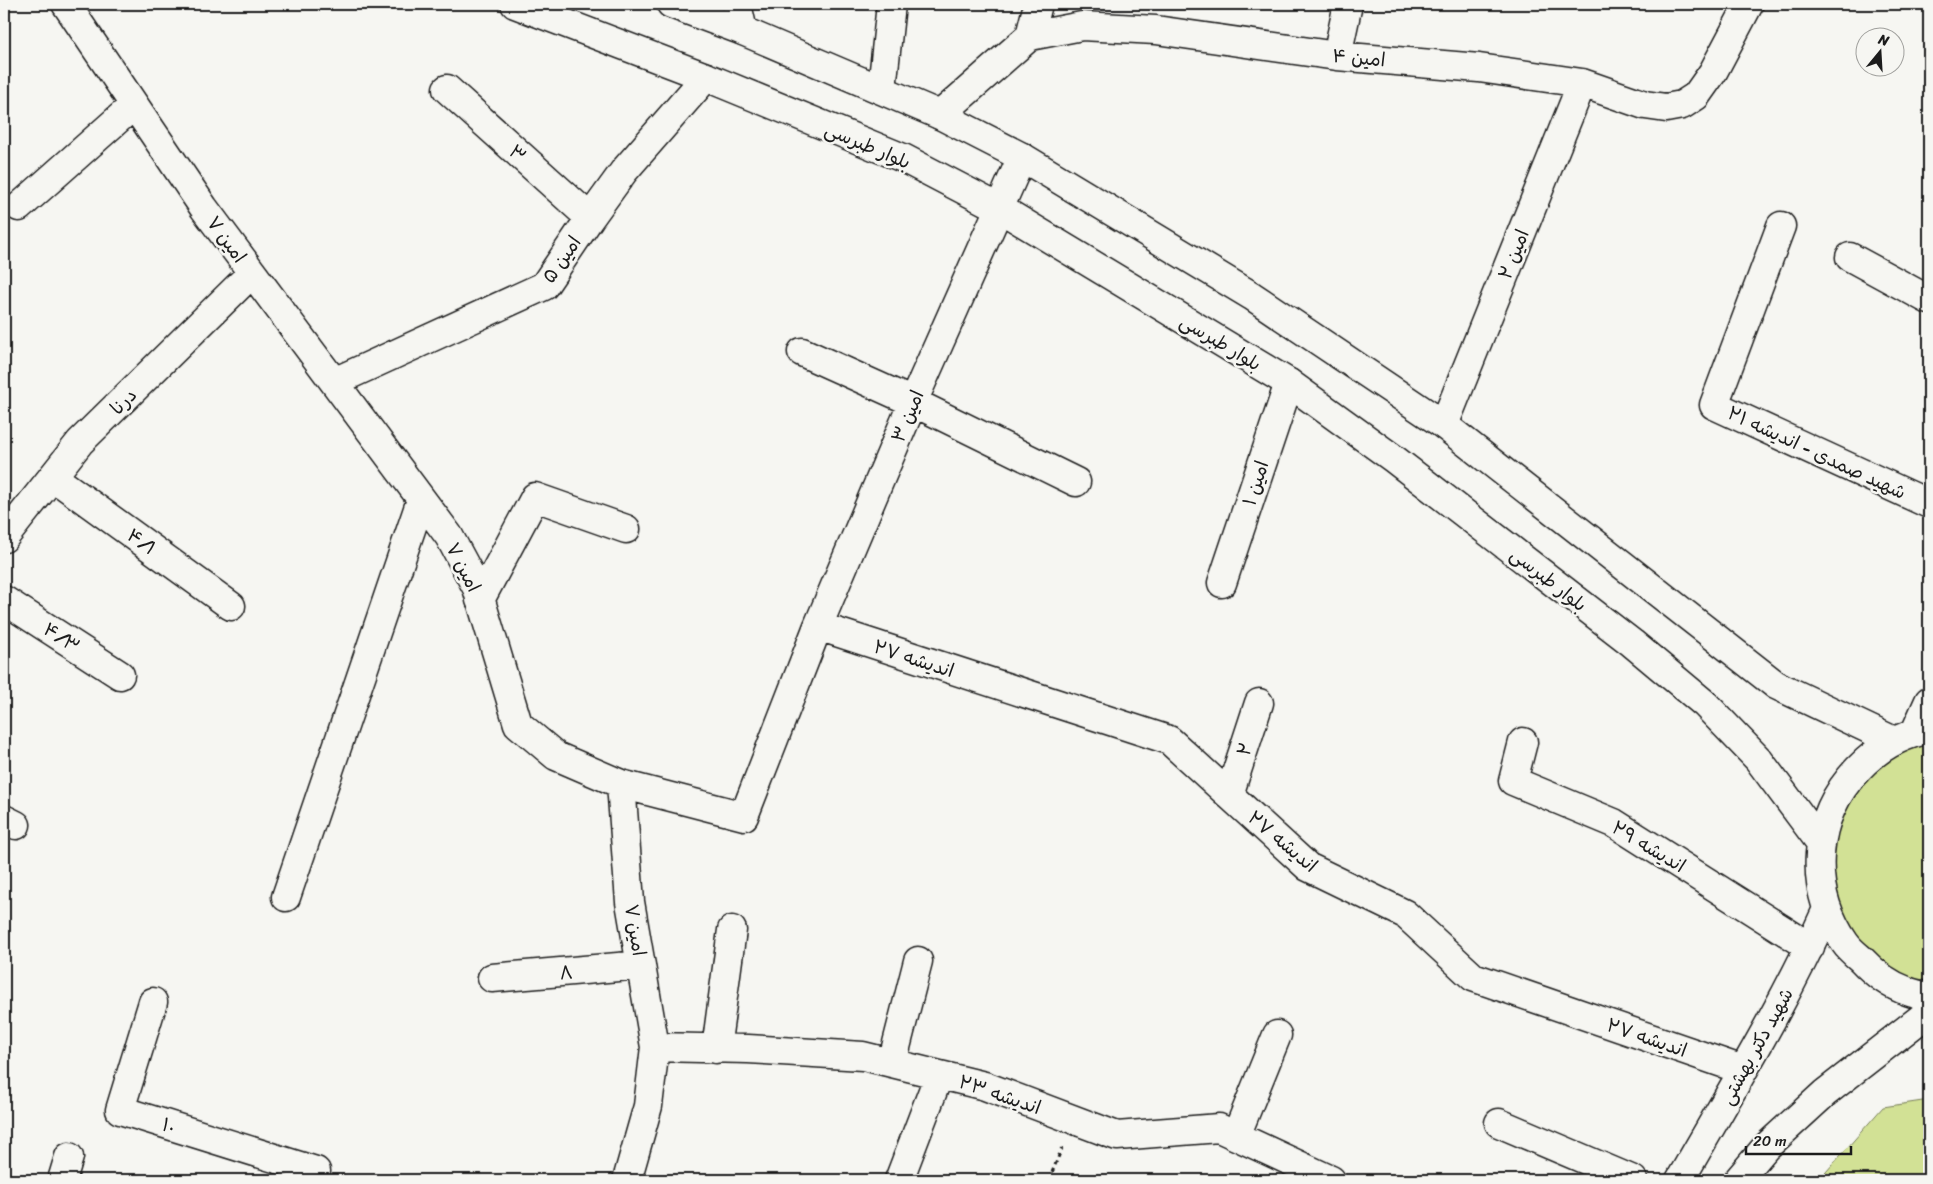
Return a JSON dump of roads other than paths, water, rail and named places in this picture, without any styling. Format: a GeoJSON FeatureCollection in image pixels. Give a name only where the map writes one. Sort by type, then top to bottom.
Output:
{"type":"FeatureCollection","features":[{"type":"Feature","properties":{"kind":"street","name":"امین ۷"},"geometry":{"type":"LineString","coordinates":[[66,4],[204,208],[448,536],[477,588],[518,724],[556,756],[621,784],[630,902],[655,1047],[648,1106],[627,1180]]}},
{"type":"Feature","properties":{"kind":"street","name":"بلوار طبرسی"},"geometry":{"type":"LineString","coordinates":[[515,4],[706,77],[903,158],[999,208],[1289,383],[1394,459],[1632,643],[1705,704],[1758,759],[1820,842]]}},
{"type":"Feature","properties":{"kind":"street"},"geometry":{"type":"LineString","coordinates":[[671,4],[743,31],[882,89],[940,115],[1022,157],[1252,296],[1444,425],[1776,684],[1913,734]]}},
{"type":"Feature","properties":{"kind":"street"},"geometry":{"type":"LineString","coordinates":[[737,4],[743,31]]}},
{"type":"Feature","properties":{"kind":"street"},"geometry":{"type":"LineString","coordinates":[[882,89],[891,4]]}},
{"type":"Feature","properties":{"kind":"street"},"geometry":{"type":"LineString","coordinates":[[940,115],[1030,36],[1038,4]]}},
{"type":"Feature","properties":{"kind":"street"},"geometry":{"type":"LineString","coordinates":[[1337,56],[1348,4]]}},
{"type":"Feature","properties":{"kind":"street","name":"امین ۴"},"geometry":{"type":"LineString","coordinates":[[1030,36],[1082,26],[1156,30],[1337,56],[1479,68],[1582,83],[1645,105],[1666,108],[1682,105],[1696,96],[1713,72],[1749,4]]}},
{"type":"Feature","properties":{"kind":"street","name":"امین ۵"},"geometry":{"type":"LineString","coordinates":[[334,382],[544,286],[624,171],[706,77]]}},
{"type":"Feature","properties":{"kind":"street","name":"امین ۲"},"geometry":{"type":"LineString","coordinates":[[1444,425],[1582,83]]}},
{"type":"Feature","properties":{"kind":"street","name":"۳"},"geometry":{"type":"LineString","coordinates":[[447,89],[590,218]]}},
{"type":"Feature","properties":{"kind":"street"},"geometry":{"type":"LineString","coordinates":[[19,207],[134,105]]}},
{"type":"Feature","properties":{"kind":"street","name":"امین ۳"},"geometry":{"type":"LineString","coordinates":[[621,784],[744,816],[818,626],[913,402],[1022,157]]}},
{"type":"Feature","properties":{"kind":"street","name":"شهید صمدی - اندیشه ۲۱"},"geometry":{"type":"LineString","coordinates":[[1781,226],[1714,405],[1929,504]]}},
{"type":"Feature","properties":{"kind":"street"},"geometry":{"type":"LineString","coordinates":[[1850,257],[1929,300]]}},
{"type":"Feature","properties":{"kind":"street","name":"درنا"},"geometry":{"type":"LineString","coordinates":[[4,538],[80,442],[252,273]]}},
{"type":"Feature","properties":{"kind":"street"},"geometry":{"type":"LineString","coordinates":[[802,352],[913,402],[1076,482]]}},
{"type":"Feature","properties":{"kind":"street","name":"امین ۱"},"geometry":{"type":"LineString","coordinates":[[1222,583],[1289,383]]}},
{"type":"Feature","properties":{"kind":"street","name":"۴/۱"},"geometry":{"type":"LineString","coordinates":[[53,477],[231,606]]}},
{"type":"Feature","properties":{"kind":"street"},"geometry":{"type":"LineString","coordinates":[[480,600],[535,497],[626,529]]}},
{"type":"Feature","properties":{"kind":"street"},"geometry":{"type":"LineString","coordinates":[[286,897],[421,500]]}},
{"type":"Feature","properties":{"kind":"street","name":"۴/۳"},"geometry":{"type":"LineString","coordinates":[[4,600],[120,675]]}},
{"type":"Feature","properties":{"kind":"street","name":"اندیشه ۲۷"},"geometry":{"type":"LineString","coordinates":[[818,626],[1169,740],[1308,867],[1405,914],[1473,977],[1743,1070]]}},
{"type":"Feature","properties":{"kind":"street"},"geometry":{"type":"LineString","coordinates":[[1929,701],[1913,734],[1867,759],[1844,783],[1829,811],[1820,842],[1820,876],[1827,909],[1845,944],[1872,972],[1906,991],[1929,997]]}},
{"type":"Feature","properties":{"kind":"street","name":"۲"},"geometry":{"type":"LineString","coordinates":[[1229,795],[1259,703]]}},
{"type":"Feature","properties":{"kind":"street","name":"اندیشه ۲۹"},"geometry":{"type":"LineString","coordinates":[[1523,742],[1513,781],[1614,823],[1810,947]]}},
{"type":"Feature","properties":{"kind":"street","name":"شهید دکتر بهشتی"},"geometry":{"type":"LineString","coordinates":[[1680,1180],[1776,1012],[1810,947],[1827,909]]}},
{"type":"Feature","properties":{"kind":"street"},"geometry":{"type":"LineString","coordinates":[[716,1049],[732,930]]}},
{"type":"Feature","properties":{"kind":"street"},"geometry":{"type":"LineString","coordinates":[[892,1063],[918,961]]}},
{"type":"Feature","properties":{"kind":"street","name":"۸"},"geometry":{"type":"LineString","coordinates":[[492,978],[641,965]]}},
{"type":"Feature","properties":{"kind":"street","name":"۱۰"},"geometry":{"type":"LineString","coordinates":[[153,1002],[120,1110],[316,1171],[314,1180]]}},
{"type":"Feature","properties":{"kind":"street"},"geometry":{"type":"LineString","coordinates":[[1738,1180],[1766,1147],[1824,1094],[1929,1012]]}},
{"type":"Feature","properties":{"kind":"street"},"geometry":{"type":"LineString","coordinates":[[1236,1136],[1277,1035]]}},
{"type":"Feature","properties":{"kind":"street","name":"اندیشه ۲۳"},"geometry":{"type":"LineString","coordinates":[[655,1047],[863,1056],[985,1086],[1117,1136],[1219,1128],[1331,1180]]}},
{"type":"Feature","properties":{"kind":"street"},"geometry":{"type":"LineString","coordinates":[[899,1180],[939,1075]]}},
{"type":"Feature","properties":{"kind":"street"},"geometry":{"type":"LineString","coordinates":[[1499,1123],[1633,1180]]}}]}
